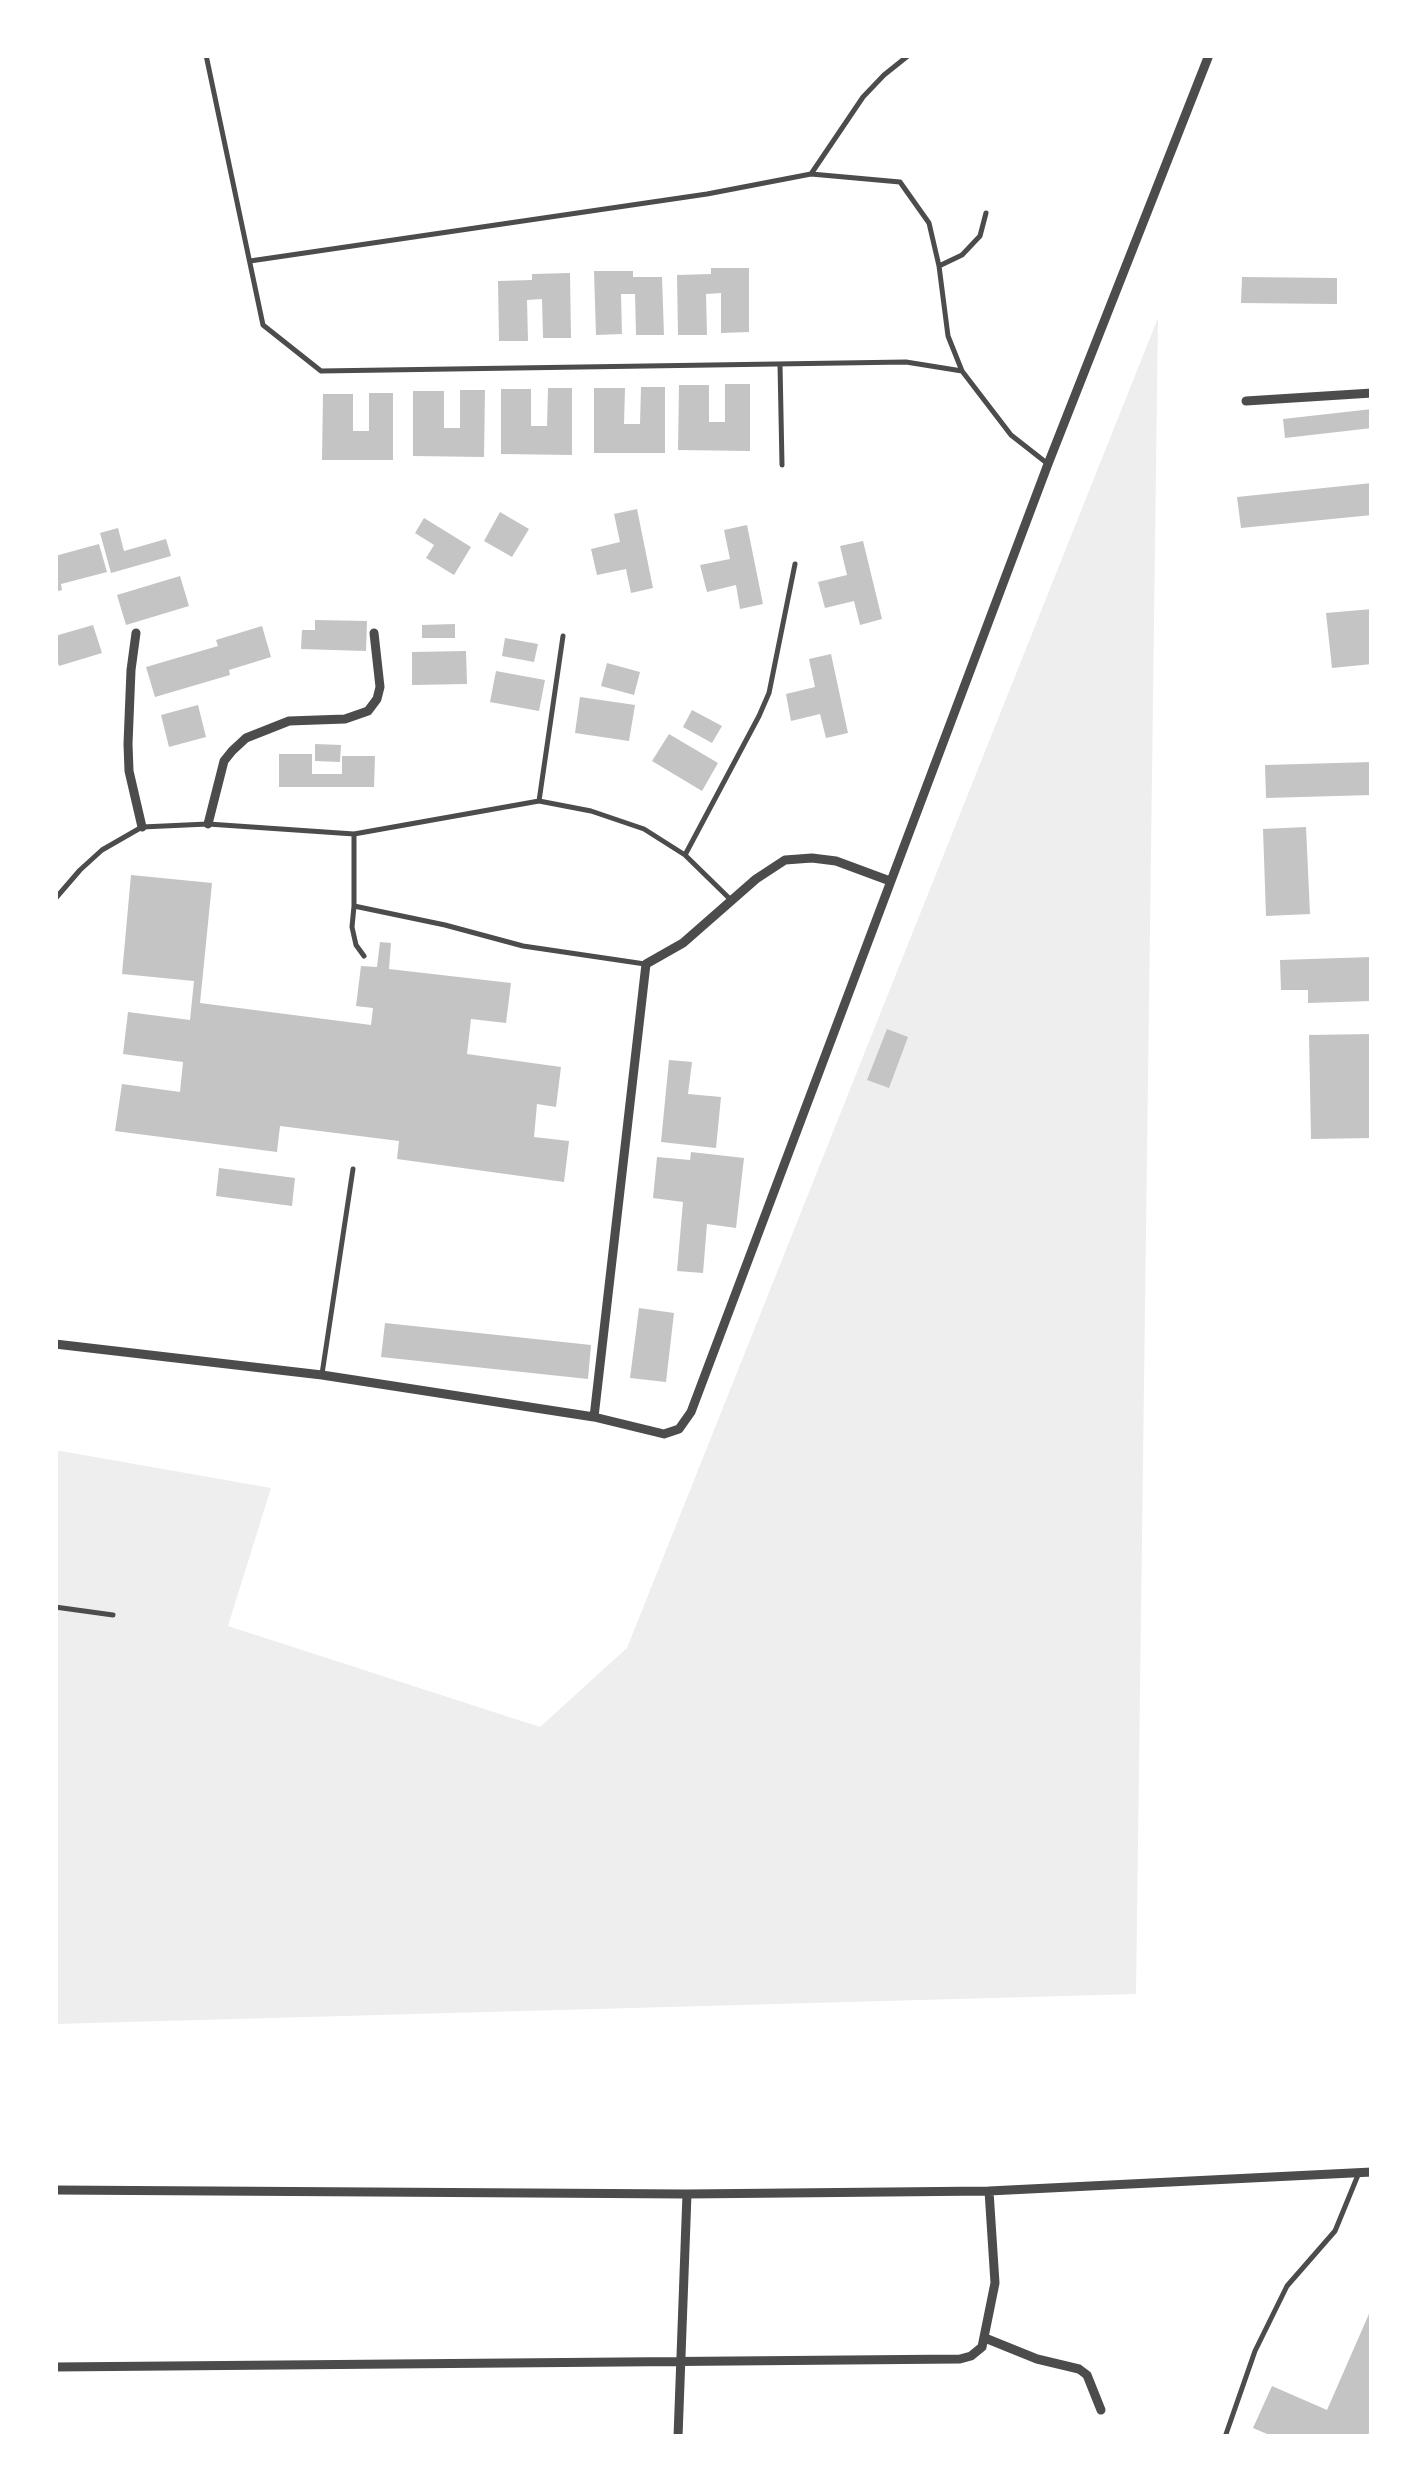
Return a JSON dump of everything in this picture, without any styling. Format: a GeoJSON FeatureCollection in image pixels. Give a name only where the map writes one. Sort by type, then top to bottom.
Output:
{"type":"FeatureCollection","features":[{"type":"Feature","properties":{"kind":"street"},"geometry":{"type":"LineString","coordinates":[[55,1344],[322,1375],[594,1417],[664,1434],[679,1429],[691,1412],[1048,464],[1209,55]]}},
{"type":"Feature","properties":{"kind":"street"},"geometry":{"type":"LineString","coordinates":[[1246,400],[1372,393]]}},
{"type":"Feature","properties":{"kind":"street"},"geometry":{"type":"LineString","coordinates":[[136,633],[128,744],[129,772],[142,827]]}},
{"type":"Feature","properties":{"kind":"street"},"geometry":{"type":"LineString","coordinates":[[208,824],[224,761],[246,738],[289,721],[345,719],[368,711],[380,686],[374,633]]}},
{"type":"Feature","properties":{"kind":"street"},"geometry":{"type":"LineString","coordinates":[[594,1417],[646,964],[683,942],[756,879],[785,860],[836,861],[890,881]]}},
{"type":"Feature","properties":{"kind":"street"},"geometry":{"type":"LineString","coordinates":[[55,2190],[989,2192],[1372,2172]]}},
{"type":"Feature","properties":{"kind":"street"},"geometry":{"type":"LineString","coordinates":[[55,2367],[960,2359],[971,2356],[986,2338],[995,2283],[989,2192]]}},
{"type":"Feature","properties":{"kind":"street"},"geometry":{"type":"LineString","coordinates":[[678,2437],[687,2194]]}},
{"type":"Feature","properties":{"kind":"street"},"geometry":{"type":"LineString","coordinates":[[986,2338],[1037,2359],[1079,2369],[1087,2375],[1101,2410]]}},
{"type":"Feature","properties":{"kind":"lane"},"geometry":{"type":"LineString","coordinates":[[206,55],[264,328],[321,370],[906,362],[962,371]]}},
{"type":"Feature","properties":{"kind":"lane"},"geometry":{"type":"LineString","coordinates":[[810,174],[864,97],[884,74],[909,55]]}},
{"type":"Feature","properties":{"kind":"lane"},"geometry":{"type":"LineString","coordinates":[[250,262],[707,194],[810,174],[900,182],[928,223],[940,266],[948,336],[962,371],[1010,435],[1048,464]]}},
{"type":"Feature","properties":{"kind":"lane"},"geometry":{"type":"LineString","coordinates":[[940,266],[962,255],[980,236],[986,213]]}},
{"type":"Feature","properties":{"kind":"lane"},"geometry":{"type":"LineString","coordinates":[[780,364],[782,464]]}},
{"type":"Feature","properties":{"kind":"lane"},"geometry":{"type":"LineString","coordinates":[[685,855],[769,693],[795,564]]}},
{"type":"Feature","properties":{"kind":"lane"},"geometry":{"type":"LineString","coordinates":[[540,802],[563,636]]}},
{"type":"Feature","properties":{"kind":"lane"},"geometry":{"type":"LineString","coordinates":[[55,899],[102,850],[142,827],[208,824],[354,834],[540,802],[591,811],[644,829],[685,855],[731,900]]}},
{"type":"Feature","properties":{"kind":"lane"},"geometry":{"type":"LineString","coordinates":[[354,834],[352,927],[356,945],[364,956]]}},
{"type":"Feature","properties":{"kind":"lane"},"geometry":{"type":"LineString","coordinates":[[354,906],[445,924],[522,946],[646,964]]}},
{"type":"Feature","properties":{"kind":"lane"},"geometry":{"type":"LineString","coordinates":[[322,1375],[353,1169]]}},
{"type":"Feature","properties":{"kind":"lane"},"geometry":{"type":"LineString","coordinates":[[55,1608],[114,1615]]}},
{"type":"Feature","properties":{"kind":"lane"},"geometry":{"type":"LineString","coordinates":[[1226,2437],[1254,2351],[1288,2286],[1335,2231],[1359,2173]]}},
{"type":"Feature","properties":{"kind":"shaded area"},"geometry":{"type":"Polygon","coordinates":[[[1158,318],[1136,1994],[55,2024],[55,1450],[271,1488],[228,1626],[540,1727],[627,1648],[1158,318]]]}},
{"type":"Feature","properties":{"kind":"building"},"geometry":{"type":"Polygon","coordinates":[[[711,268],[749,268],[749,332],[721,333],[721,293],[706,294],[707,335],[678,335],[677,275],[711,274],[711,268]]]}},
{"type":"Feature","properties":{"kind":"building"},"geometry":{"type":"Polygon","coordinates":[[[594,271],[633,271],[633,277],[662,277],[664,335],[636,335],[635,294],[621,294],[622,334],[596,335],[594,271]]]}},
{"type":"Feature","properties":{"kind":"building"},"geometry":{"type":"Polygon","coordinates":[[[570,273],[571,338],[543,338],[542,299],[527,300],[528,341],[499,341],[498,281],[532,280],[532,274],[570,273]]]}},
{"type":"Feature","properties":{"kind":"building"},"geometry":{"type":"Polygon","coordinates":[[[1242,277],[1337,278],[1337,304],[1241,303],[1242,277]]]}},
{"type":"Feature","properties":{"kind":"building"},"geometry":{"type":"Polygon","coordinates":[[[725,384],[750,384],[750,451],[678,450],[679,385],[709,385],[709,422],[725,422],[725,384]]]}},
{"type":"Feature","properties":{"kind":"building"},"geometry":{"type":"Polygon","coordinates":[[[641,387],[665,387],[665,453],[594,453],[594,388],[625,388],[624,424],[640,424],[641,387]]]}},
{"type":"Feature","properties":{"kind":"building"},"geometry":{"type":"Polygon","coordinates":[[[548,388],[572,388],[572,455],[501,454],[501,389],[531,389],[531,426],[547,426],[548,388]]]}},
{"type":"Feature","properties":{"kind":"building"},"geometry":{"type":"Polygon","coordinates":[[[460,390],[485,390],[484,457],[413,456],[413,391],[444,391],[444,428],[460,428],[460,390]]]}},
{"type":"Feature","properties":{"kind":"building"},"geometry":{"type":"Polygon","coordinates":[[[369,393],[393,393],[393,460],[322,460],[323,394],[353,394],[353,431],[369,431],[369,393]]]}},
{"type":"Feature","properties":{"kind":"building"},"geometry":{"type":"Polygon","coordinates":[[[1372,409],[1372,428],[1285,438],[1283,419],[1372,409]]]}},
{"type":"Feature","properties":{"kind":"building"},"geometry":{"type":"Polygon","coordinates":[[[1372,483],[1372,515],[1241,528],[1237,497],[1372,483]]]}},
{"type":"Feature","properties":{"kind":"building"},"geometry":{"type":"Polygon","coordinates":[[[637,509],[653,588],[631,593],[626,569],[597,575],[591,549],[620,542],[614,514],[637,509]]]}},
{"type":"Feature","properties":{"kind":"building"},"geometry":{"type":"Polygon","coordinates":[[[500,512],[529,529],[512,557],[484,541],[500,512]]]}},
{"type":"Feature","properties":{"kind":"building"},"geometry":{"type":"Polygon","coordinates":[[[424,518],[471,547],[454,575],[426,558],[434,545],[415,533],[424,518]]]}},
{"type":"Feature","properties":{"kind":"building"},"geometry":{"type":"Polygon","coordinates":[[[747,525],[763,604],[740,609],[736,585],[707,592],[700,565],[730,559],[724,530],[747,525]]]}},
{"type":"Feature","properties":{"kind":"building"},"geometry":{"type":"Polygon","coordinates":[[[118,528],[124,551],[166,539],[171,556],[111,573],[100,533],[118,528]]]}},
{"type":"Feature","properties":{"kind":"building"},"geometry":{"type":"Polygon","coordinates":[[[863,541],[882,619],[860,625],[854,601],[825,608],[818,582],[847,575],[840,546],[863,541]]]}},
{"type":"Feature","properties":{"kind":"building"},"geometry":{"type":"Polygon","coordinates":[[[99,544],[107,572],[61,584],[62,590],[55,592],[55,556],[99,544]]]}},
{"type":"Feature","properties":{"kind":"building"},"geometry":{"type":"Polygon","coordinates":[[[180,576],[189,606],[126,625],[117,595],[180,576]]]}},
{"type":"Feature","properties":{"kind":"building"},"geometry":{"type":"Polygon","coordinates":[[[1372,609],[1372,664],[1332,668],[1326,613],[1372,609]]]}},
{"type":"Feature","properties":{"kind":"building"},"geometry":{"type":"Polygon","coordinates":[[[315,620],[367,621],[366,651],[301,649],[302,630],[315,630],[315,620]]]}},
{"type":"Feature","properties":{"kind":"building"},"geometry":{"type":"Polygon","coordinates":[[[455,624],[455,638],[422,638],[422,625],[455,624]]]}},
{"type":"Feature","properties":{"kind":"building"},"geometry":{"type":"Polygon","coordinates":[[[93,625],[102,653],[59,666],[55,636],[93,625]]]}},
{"type":"Feature","properties":{"kind":"building"},"geometry":{"type":"Polygon","coordinates":[[[262,626],[271,657],[229,670],[230,675],[155,697],[146,667],[218,646],[216,640],[262,626]]]}},
{"type":"Feature","properties":{"kind":"building"},"geometry":{"type":"Polygon","coordinates":[[[505,638],[538,644],[534,662],[502,656],[505,638]]]}},
{"type":"Feature","properties":{"kind":"building"},"geometry":{"type":"Polygon","coordinates":[[[466,651],[467,684],[412,685],[412,652],[466,651]]]}},
{"type":"Feature","properties":{"kind":"building"},"geometry":{"type":"Polygon","coordinates":[[[831,654],[848,733],[826,738],[820,714],[791,721],[786,694],[815,687],[809,659],[831,654]]]}},
{"type":"Feature","properties":{"kind":"building"},"geometry":{"type":"Polygon","coordinates":[[[607,663],[640,672],[634,695],[601,686],[607,663]]]}},
{"type":"Feature","properties":{"kind":"building"},"geometry":{"type":"Polygon","coordinates":[[[496,671],[545,680],[539,711],[490,702],[496,671]]]}},
{"type":"Feature","properties":{"kind":"building"},"geometry":{"type":"Polygon","coordinates":[[[580,697],[635,705],[629,741],[575,733],[580,697]]]}},
{"type":"Feature","properties":{"kind":"building"},"geometry":{"type":"Polygon","coordinates":[[[198,705],[206,737],[169,747],[161,715],[198,705]]]}},
{"type":"Feature","properties":{"kind":"building"},"geometry":{"type":"Polygon","coordinates":[[[692,710],[722,726],[712,743],[683,727],[692,710]]]}},
{"type":"Feature","properties":{"kind":"building"},"geometry":{"type":"Polygon","coordinates":[[[669,734],[718,763],[702,791],[652,761],[669,734]]]}},
{"type":"Feature","properties":{"kind":"building"},"geometry":{"type":"Polygon","coordinates":[[[315,744],[341,745],[340,762],[315,761],[315,744]]]}},
{"type":"Feature","properties":{"kind":"building"},"geometry":{"type":"Polygon","coordinates":[[[279,754],[312,754],[312,774],[342,774],[342,756],[375,756],[374,787],[279,787],[279,754]]]}},
{"type":"Feature","properties":{"kind":"building"},"geometry":{"type":"Polygon","coordinates":[[[1372,762],[1372,795],[1266,798],[1265,765],[1372,762]]]}},
{"type":"Feature","properties":{"kind":"building"},"geometry":{"type":"Polygon","coordinates":[[[1306,827],[1310,914],[1266,916],[1263,829],[1306,827]]]}},
{"type":"Feature","properties":{"kind":"building"},"geometry":{"type":"Polygon","coordinates":[[[131,875],[212,883],[200,1003],[371,1025],[373,1008],[356,1006],[361,966],[377,967],[380,942],[391,943],[389,969],[511,983],[506,1023],[471,1019],[467,1054],[561,1067],[556,1107],[537,1104],[534,1137],[569,1141],[564,1182],[397,1159],[399,1141],[280,1126],[277,1152],[115,1131],[122,1084],[180,1092],[183,1062],[123,1054],[128,1012],[190,1020],[194,981],[122,974],[131,875]]]}},
{"type":"Feature","properties":{"kind":"building"},"geometry":{"type":"Polygon","coordinates":[[[1372,957],[1372,1001],[1308,1003],[1308,990],[1281,990],[1280,960],[1372,957]]]}},
{"type":"Feature","properties":{"kind":"building"},"geometry":{"type":"Polygon","coordinates":[[[887,1029],[908,1037],[889,1088],[867,1080],[887,1029]]]}},
{"type":"Feature","properties":{"kind":"building"},"geometry":{"type":"Polygon","coordinates":[[[1372,1034],[1372,1138],[1311,1139],[1309,1035],[1372,1034]]]}},
{"type":"Feature","properties":{"kind":"building"},"geometry":{"type":"Polygon","coordinates":[[[669,1060],[692,1062],[688,1094],[721,1097],[716,1148],[661,1142],[669,1060]]]}},
{"type":"Feature","properties":{"kind":"building"},"geometry":{"type":"Polygon","coordinates":[[[691,1152],[744,1158],[736,1228],[707,1224],[703,1273],[677,1271],[683,1202],[653,1198],[657,1157],[690,1160],[691,1152]]]}},
{"type":"Feature","properties":{"kind":"building"},"geometry":{"type":"Polygon","coordinates":[[[219,1168],[295,1178],[292,1206],[216,1196],[219,1168]]]}},
{"type":"Feature","properties":{"kind":"building"},"geometry":{"type":"Polygon","coordinates":[[[639,1308],[674,1313],[666,1382],[630,1378],[639,1308]]]}},
{"type":"Feature","properties":{"kind":"building"},"geometry":{"type":"Polygon","coordinates":[[[385,1323],[591,1345],[588,1379],[381,1357],[385,1323]]]}},
{"type":"Feature","properties":{"kind":"building"},"geometry":{"type":"Polygon","coordinates":[[[1372,2307],[1372,2426],[1367,2437],[1274,2437],[1253,2428],[1272,2386],[1327,2410],[1372,2307]]]}}]}
